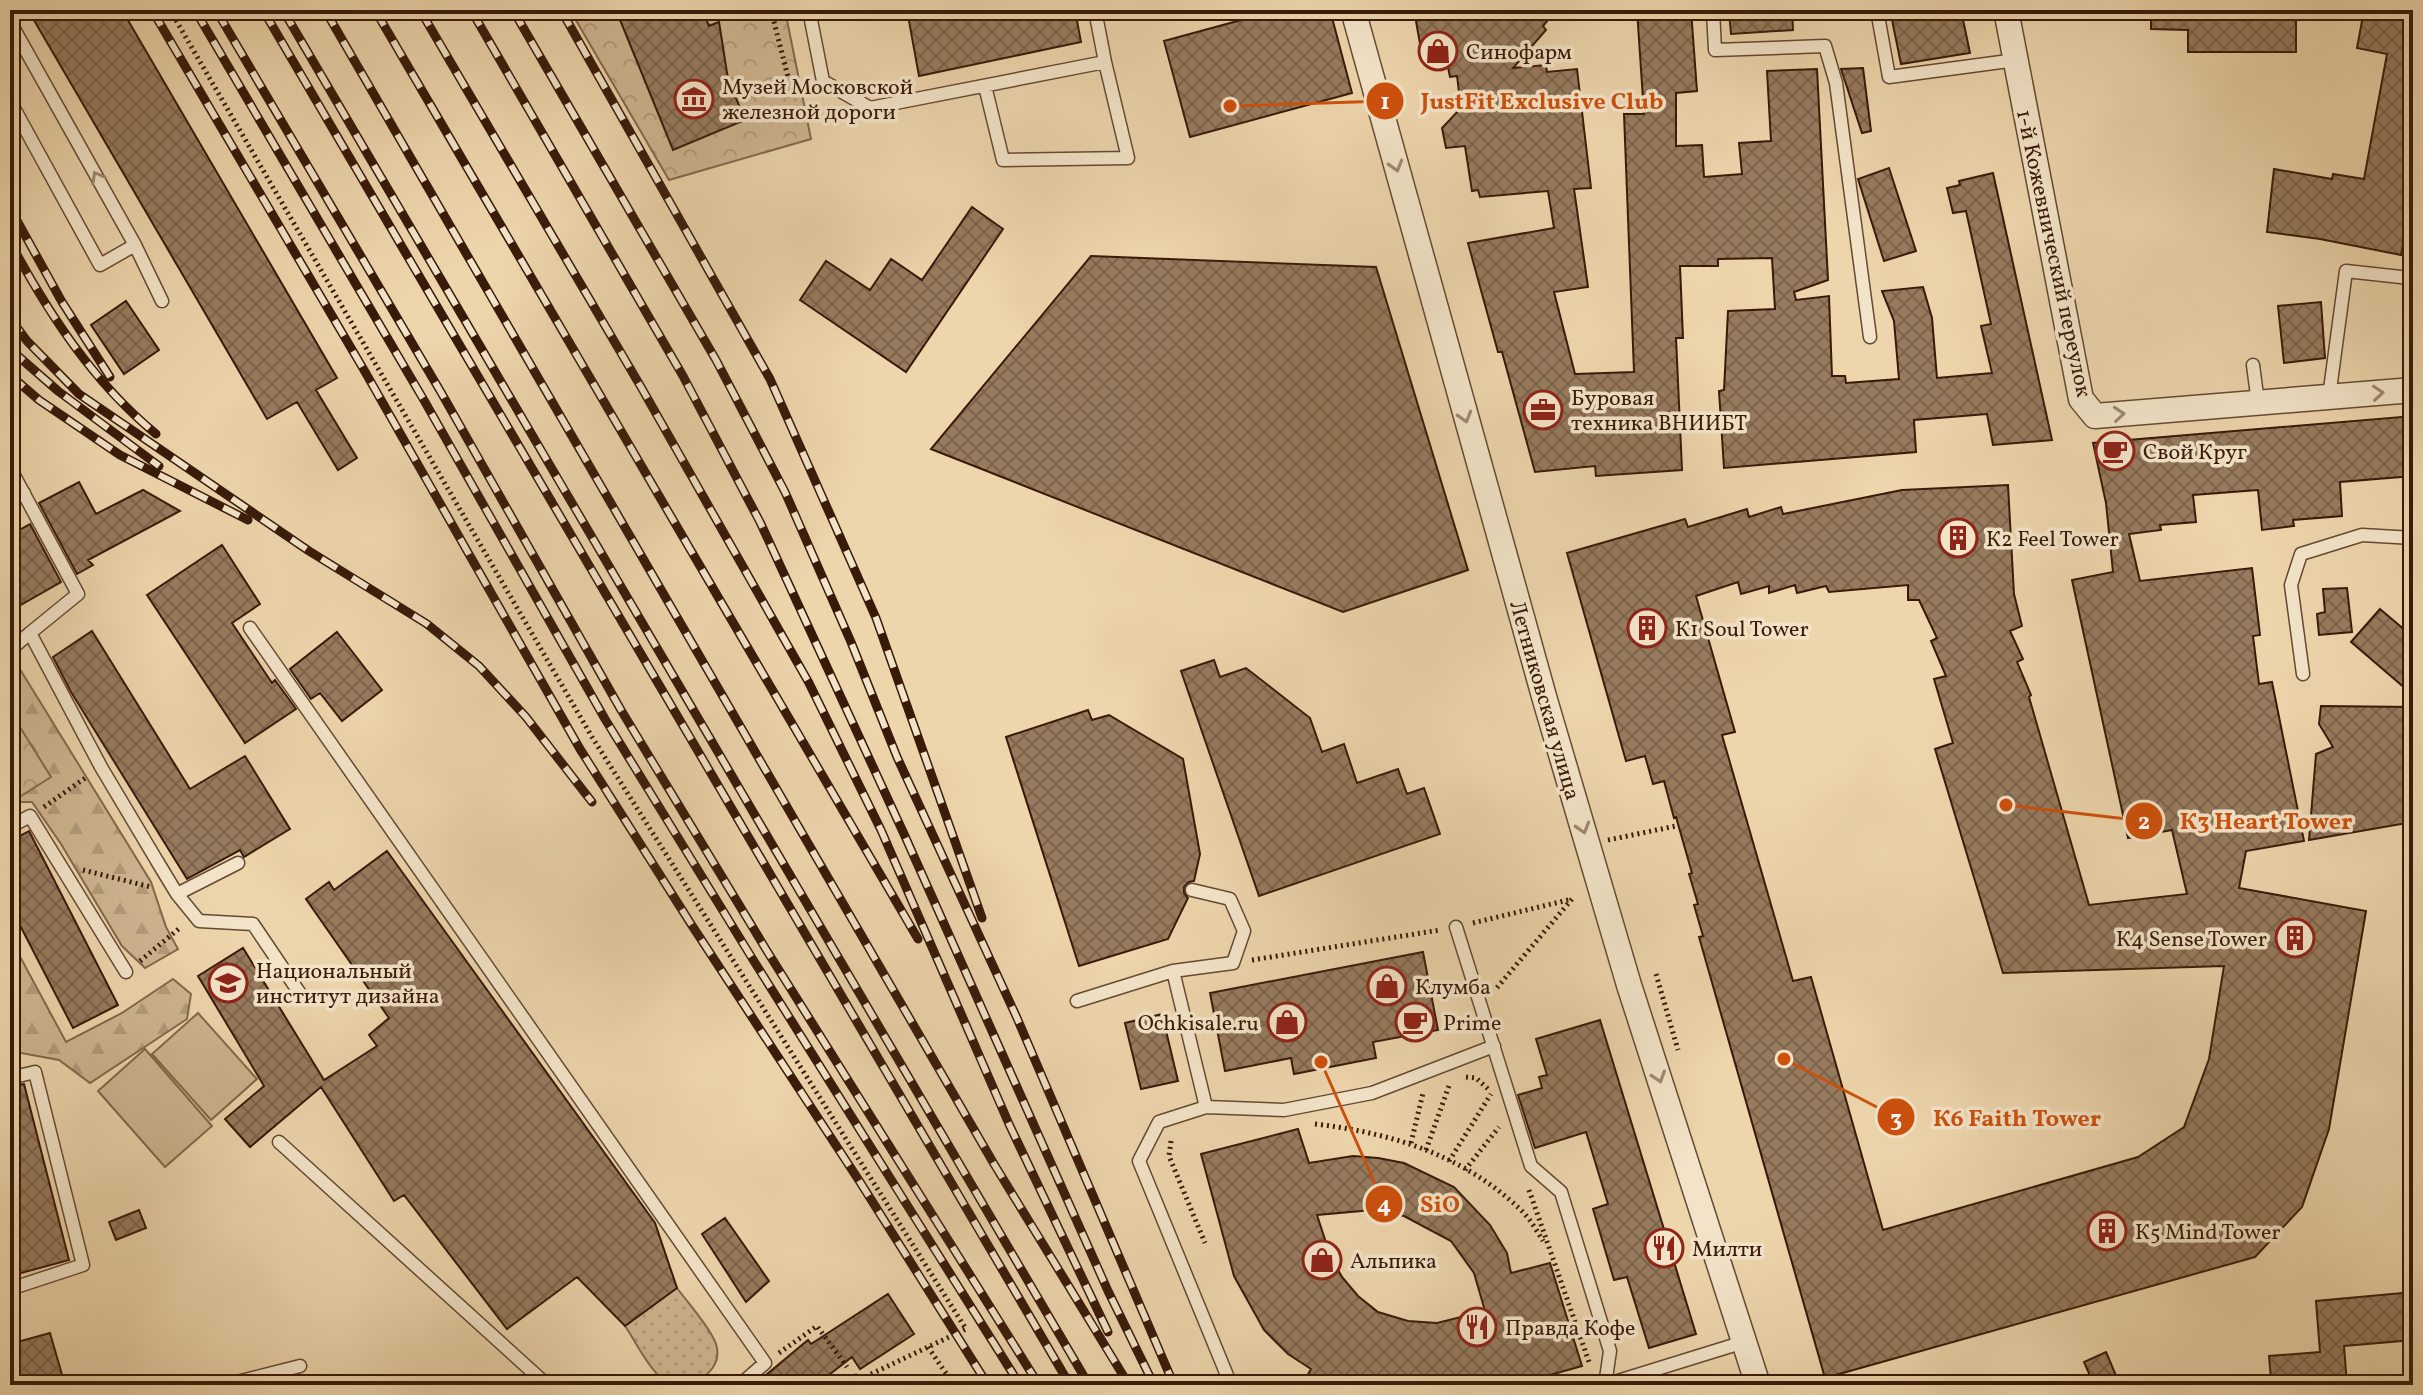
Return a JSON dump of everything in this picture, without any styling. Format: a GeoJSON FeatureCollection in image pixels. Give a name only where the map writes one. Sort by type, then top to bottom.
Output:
{"type":"FeatureCollection","features":[{"type":"Feature","properties":{"kind":"street","name":"Летниковская улица"},"geometry":{"type":"LineString","coordinates":[[1353,10],[1587,844],[1629,985],[1758,1385]]}},
{"type":"Feature","properties":{"kind":"street","name":"1-й Кожевнический переулок"},"geometry":{"type":"LineString","coordinates":[[2006,10],[2081,399],[2095,416],[2413,390]]}},
{"type":"Feature","properties":{"kind":"lane"},"geometry":{"type":"LineString","coordinates":[[809,10],[823,81],[870,108],[1105,62]]}},
{"type":"Feature","properties":{"kind":"lane"},"geometry":{"type":"LineString","coordinates":[[985,86],[1003,160],[1128,158],[1095,10]]}},
{"type":"Feature","properties":{"kind":"lane"},"geometry":{"type":"LineString","coordinates":[[1713,10],[1715,50],[1825,46],[1836,83],[1870,337]]}},
{"type":"Feature","properties":{"kind":"lane"},"geometry":{"type":"LineString","coordinates":[[1877,10],[1889,77],[2016,60]]}},
{"type":"Feature","properties":{"kind":"lane"},"geometry":{"type":"LineString","coordinates":[[10,22],[135,245],[162,301]]}},
{"type":"Feature","properties":{"kind":"lane"},"geometry":{"type":"LineString","coordinates":[[10,101],[100,265],[135,245]]}},
{"type":"Feature","properties":{"kind":"lane"},"geometry":{"type":"LineString","coordinates":[[2329,397],[2346,271],[2410,278],[2413,263]]}},
{"type":"Feature","properties":{"kind":"lane"},"geometry":{"type":"LineString","coordinates":[[2253,365],[2258,403]]}},
{"type":"Feature","properties":{"kind":"lane"},"geometry":{"type":"LineString","coordinates":[[10,468],[78,594],[10,650]]}},
{"type":"Feature","properties":{"kind":"lane"},"geometry":{"type":"LineString","coordinates":[[10,501],[24,493]]}},
{"type":"Feature","properties":{"kind":"lane"},"geometry":{"type":"LineString","coordinates":[[2303,674],[2291,585],[2301,554],[2362,535],[2413,538]]}},
{"type":"Feature","properties":{"kind":"lane"},"geometry":{"type":"LineString","coordinates":[[250,628],[765,1363],[740,1385]]}},
{"type":"Feature","properties":{"kind":"lane"},"geometry":{"type":"LineString","coordinates":[[30,633],[101,767],[177,894],[199,921],[253,924],[303,998]]}},
{"type":"Feature","properties":{"kind":"lane"},"geometry":{"type":"LineString","coordinates":[[10,827],[30,816],[126,972]]}},
{"type":"Feature","properties":{"kind":"lane"},"geometry":{"type":"LineString","coordinates":[[177,894],[238,863]]}},
{"type":"Feature","properties":{"kind":"lane"},"geometry":{"type":"LineString","coordinates":[[1077,1001],[1173,971],[1233,963],[1244,931],[1230,899],[1192,890]]}},
{"type":"Feature","properties":{"kind":"lane"},"geometry":{"type":"LineString","coordinates":[[1456,927],[1531,1166],[1561,1192],[1610,1351],[1605,1385],[1744,1342]]}},
{"type":"Feature","properties":{"kind":"lane"},"geometry":{"type":"LineString","coordinates":[[1173,971],[1206,1107]]}},
{"type":"Feature","properties":{"kind":"lane"},"geometry":{"type":"LineString","coordinates":[[1231,1385],[1139,1161],[1159,1122],[1206,1107],[1284,1110],[1372,1093],[1494,1046]]}},
{"type":"Feature","properties":{"kind":"lane"},"geometry":{"type":"LineString","coordinates":[[10,1078],[35,1072],[83,1265],[10,1289]]}},
{"type":"Feature","properties":{"kind":"lane"},"geometry":{"type":"LineString","coordinates":[[279,1142],[547,1385]]}},
{"type":"Feature","properties":{"kind":"lane"},"geometry":{"type":"LineString","coordinates":[[225,1385],[300,1366]]}},
{"type":"Feature","properties":{"kind":"path"},"geometry":{"type":"LineString","coordinates":[[170,10],[592,737],[966,1329],[853,1383],[817,1326],[765,1363]]}},
{"type":"Feature","properties":{"kind":"path"},"geometry":{"type":"LineString","coordinates":[[771,10],[788,77]]}},
{"type":"Feature","properties":{"kind":"path"},"geometry":{"type":"LineString","coordinates":[[30,816],[101,767]]}},
{"type":"Feature","properties":{"kind":"path"},"geometry":{"type":"LineString","coordinates":[[1587,844],[1676,826]]}},
{"type":"Feature","properties":{"kind":"path"},"geometry":{"type":"LineString","coordinates":[[59,864],[177,894]]}},
{"type":"Feature","properties":{"kind":"path"},"geometry":{"type":"LineString","coordinates":[[1233,963],[1456,927],[1572,899],[1481,1006]]}},
{"type":"Feature","properties":{"kind":"path"},"geometry":{"type":"LineString","coordinates":[[126,972],[194,916]]}},
{"type":"Feature","properties":{"kind":"path"},"geometry":{"type":"LineString","coordinates":[[1426,1150],[1452,1076]]}},
{"type":"Feature","properties":{"kind":"path"},"geometry":{"type":"LineString","coordinates":[[1439,1080],[1452,1076],[1476,1078],[1492,1092],[1499,1105]]}},
{"type":"Feature","properties":{"kind":"path"},"geometry":{"type":"LineString","coordinates":[[1411,1143],[1426,1085],[1416,1091]]}},
{"type":"Feature","properties":{"kind":"path"},"geometry":{"type":"LineString","coordinates":[[1449,1161],[1492,1092]]}},
{"type":"Feature","properties":{"kind":"path"},"geometry":{"type":"LineString","coordinates":[[1338,1117],[1308,1123],[1366,1130],[1411,1143],[1449,1161],[1523,1212],[1548,1248]]}},
{"type":"Feature","properties":{"kind":"path"},"geometry":{"type":"LineString","coordinates":[[1465,1170],[1505,1119]]}},
{"type":"Feature","properties":{"kind":"path"},"geometry":{"type":"LineString","coordinates":[[1179,1134],[1171,1140],[1169,1156],[1205,1243]]}},
{"type":"Feature","properties":{"kind":"path"},"geometry":{"type":"LineString","coordinates":[[1525,1176],[1593,1372],[1605,1385]]}},
{"type":"Feature","properties":{"kind":"path"},"geometry":{"type":"LineString","coordinates":[[928,1347],[954,1385]]}},
{"type":"Feature","properties":{"kind":"green space"},"geometry":{"type":"Polygon","coordinates":[[[570,10],[785,10],[811,139],[669,180],[570,10]]]}},
{"type":"Feature","properties":{"kind":"green space"},"geometry":{"type":"Polygon","coordinates":[[[10,653],[151,882],[166,927],[178,949],[145,968],[122,946],[32,802],[10,802],[10,653]]]}},
{"type":"Feature","properties":{"kind":"green space"},"geometry":{"type":"Polygon","coordinates":[[[10,711],[51,777],[10,803],[10,711]]]}},
{"type":"Feature","properties":{"kind":"green space"},"geometry":{"type":"Polygon","coordinates":[[[10,938],[66,1042],[122,1013],[173,979],[191,994],[187,1019],[90,1083],[59,1060],[10,1051],[10,938]]]}},
{"type":"Feature","properties":{"kind":"green space"},"geometry":{"type":"Polygon","coordinates":[[[198,1013],[257,1079],[211,1120],[152,1054],[198,1013]]]}},
{"type":"Feature","properties":{"kind":"green space"},"geometry":{"type":"Polygon","coordinates":[[[145,1049],[212,1126],[165,1167],[98,1091],[145,1049]]]}},
{"type":"Feature","properties":{"kind":"green space"},"geometry":{"type":"Polygon","coordinates":[[[677,1288],[709,1330],[716,1344],[717,1355],[709,1372],[680,1384],[669,1382],[655,1372],[625,1326],[677,1288]]]}},
{"type":"Feature","properties":{"kind":"building"},"geometry":{"type":"Polygon","coordinates":[[[28,10],[122,10],[337,378],[316,390],[357,458],[338,470],[297,402],[267,419],[28,10]]]}},
{"type":"Feature","properties":{"kind":"building","name":"Музей Московской железной дороги"},"geometry":{"type":"Polygon","coordinates":[[[616,10],[702,10],[709,26],[719,22],[728,79],[745,120],[673,150],[616,10]]]}},
{"type":"Feature","properties":{"kind":"building"},"geometry":{"type":"Polygon","coordinates":[[[907,10],[1075,10],[1081,42],[919,76],[907,10]]]}},
{"type":"Feature","properties":{"kind":"building"},"geometry":{"type":"Polygon","coordinates":[[[1278,10],[1330,10],[1352,93],[1190,137],[1164,41],[1278,10]]]}},
{"type":"Feature","properties":{"kind":"building"},"geometry":{"type":"Polygon","coordinates":[[[1414,10],[1556,10],[1543,26],[1546,30],[1513,68],[1546,65],[1547,72],[1577,69],[1591,188],[1574,189],[1588,287],[1554,292],[1575,374],[1634,372],[1624,114],[1644,114],[1637,10],[1691,10],[1697,91],[1676,93],[1676,146],[1702,145],[1704,177],[1742,174],[1739,143],[1771,141],[1767,71],[1817,69],[1828,280],[1794,292],[1796,300],[1829,296],[1832,376],[1845,376],[1846,383],[1899,379],[1894,321],[1882,291],[1923,287],[1932,318],[1937,378],[1992,373],[1981,326],[1991,324],[1966,211],[1953,213],[1947,188],[1960,185],[1959,181],[1993,173],[2052,440],[1993,445],[1987,414],[1914,420],[1916,452],[1724,468],[1719,391],[1724,390],[1728,311],[1775,309],[1772,258],[1718,259],[1718,266],[1680,266],[1683,338],[1676,338],[1682,470],[1596,476],[1595,466],[1535,472],[1468,243],[1554,228],[1548,191],[1480,197],[1478,190],[1472,191],[1465,146],[1446,148],[1442,128],[1461,108],[1457,76],[1450,77],[1448,67],[1422,55],[1414,10]]]}},
{"type":"Feature","properties":{"kind":"building"},"geometry":{"type":"Polygon","coordinates":[[[1729,10],[1792,10],[1793,30],[1731,34],[1729,10]]]}},
{"type":"Feature","properties":{"kind":"building"},"geometry":{"type":"Polygon","coordinates":[[[1890,10],[1961,10],[1970,53],[1901,64],[1890,10]]]}},
{"type":"Feature","properties":{"kind":"building"},"geometry":{"type":"Polygon","coordinates":[[[2151,10],[2296,10],[2296,52],[2188,52],[2188,30],[2151,29],[2151,10]]]}},
{"type":"Feature","properties":{"kind":"building"},"geometry":{"type":"Polygon","coordinates":[[[2364,10],[2413,10],[2413,191],[2401,255],[2267,232],[2274,169],[2332,179],[2333,174],[2364,179],[2387,54],[2357,48],[2364,10]]]}},
{"type":"Feature","properties":{"kind":"building"},"geometry":{"type":"Polygon","coordinates":[[[1863,68],[1871,131],[1862,133],[1841,69],[1863,68]]]}},
{"type":"Feature","properties":{"kind":"building"},"geometry":{"type":"Polygon","coordinates":[[[1889,168],[1916,251],[1884,261],[1858,179],[1889,168]]]}},
{"type":"Feature","properties":{"kind":"building"},"geometry":{"type":"Polygon","coordinates":[[[972,207],[1003,229],[906,372],[800,300],[826,261],[870,290],[891,259],[922,280],[972,207]]]}},
{"type":"Feature","properties":{"kind":"building"},"geometry":{"type":"Polygon","coordinates":[[[1091,256],[1376,267],[1468,570],[1343,612],[931,449],[1091,256]]]}},
{"type":"Feature","properties":{"kind":"building"},"geometry":{"type":"Polygon","coordinates":[[[126,301],[159,350],[124,374],[91,325],[126,301]]]}},
{"type":"Feature","properties":{"kind":"building"},"geometry":{"type":"Polygon","coordinates":[[[2321,302],[2325,358],[2284,363],[2278,306],[2321,302]]]}},
{"type":"Feature","properties":{"kind":"building"},"geometry":{"type":"Polygon","coordinates":[[[2413,416],[2413,476],[2340,482],[2342,516],[2293,520],[2294,526],[2262,530],[2258,490],[2193,495],[2196,522],[2160,525],[2161,530],[2129,534],[2140,581],[2252,568],[2260,635],[2253,636],[2259,684],[2272,682],[2304,841],[2246,851],[2239,888],[2366,911],[2329,1129],[2302,1207],[2255,1257],[1825,1378],[1699,937],[1703,936],[1694,905],[1698,904],[1676,817],[1664,781],[1653,784],[1645,756],[1626,761],[1567,553],[1685,519],[1688,527],[1747,509],[1749,517],[1781,507],[1783,514],[1902,490],[2008,485],[2014,594],[2022,626],[2010,631],[2023,659],[2017,662],[2031,695],[2029,697],[2089,905],[2187,894],[2172,830],[2128,838],[2072,580],[2113,572],[2106,503],[2093,443],[2413,416]],[[1738,582],[1696,596],[1735,732],[1722,735],[1793,981],[1811,977],[1883,1230],[2138,1157],[2184,1127],[2209,1059],[2224,966],[2003,973],[1935,749],[1953,743],[1934,679],[1946,676],[1931,641],[1937,638],[1919,600],[1908,600],[1908,585],[1829,592],[1826,586],[1797,593],[1795,585],[1769,593],[1769,586],[1741,594],[1738,582]]]}},
{"type":"Feature","properties":{"kind":"building"},"geometry":{"type":"Polygon","coordinates":[[[79,482],[96,514],[143,490],[180,511],[88,560],[93,565],[77,574],[39,503],[79,482]]]}},
{"type":"Feature","properties":{"kind":"building"},"geometry":{"type":"Polygon","coordinates":[[[30,524],[61,582],[10,611],[10,535],[30,524]]]}},
{"type":"Feature","properties":{"kind":"building"},"geometry":{"type":"Polygon","coordinates":[[[222,545],[260,604],[232,623],[272,683],[275,680],[296,709],[245,743],[147,595],[222,545]]]}},
{"type":"Feature","properties":{"kind":"building"},"geometry":{"type":"Polygon","coordinates":[[[2347,588],[2352,632],[2319,635],[2317,614],[2325,612],[2323,589],[2347,588]]]}},
{"type":"Feature","properties":{"kind":"building"},"geometry":{"type":"Polygon","coordinates":[[[2380,609],[2413,637],[2413,695],[2351,642],[2380,609]]]}},
{"type":"Feature","properties":{"kind":"building"},"geometry":{"type":"Polygon","coordinates":[[[92,631],[190,789],[245,756],[290,829],[244,857],[240,850],[187,879],[71,692],[53,657],[92,631]]]}},
{"type":"Feature","properties":{"kind":"building"},"geometry":{"type":"Polygon","coordinates":[[[337,632],[382,690],[342,721],[320,693],[311,699],[290,669],[337,632]]]}},
{"type":"Feature","properties":{"kind":"building"},"geometry":{"type":"Polygon","coordinates":[[[1214,660],[1220,677],[1246,668],[1310,718],[1322,752],[1344,744],[1357,783],[1398,769],[1407,794],[1424,788],[1440,834],[1259,896],[1181,671],[1214,660]]]}},
{"type":"Feature","properties":{"kind":"building"},"geometry":{"type":"Polygon","coordinates":[[[2321,706],[2413,707],[2413,822],[2309,840],[2316,754],[2333,747],[2319,724],[2321,706]]]}},
{"type":"Feature","properties":{"kind":"building"},"geometry":{"type":"Polygon","coordinates":[[[1088,710],[1092,720],[1109,715],[1183,759],[1200,854],[1194,881],[1184,887],[1188,898],[1168,939],[1079,966],[1006,737],[1088,710]]]}},
{"type":"Feature","properties":{"kind":"building"},"geometry":{"type":"Polygon","coordinates":[[[29,831],[118,1005],[73,1028],[10,906],[10,841],[29,831]]]}},
{"type":"Feature","properties":{"kind":"building"},"geometry":{"type":"Polygon","coordinates":[[[387,851],[655,1223],[677,1288],[625,1326],[577,1277],[507,1329],[404,1195],[394,1201],[321,1087],[250,1147],[225,1119],[264,1086],[198,976],[243,948],[324,1080],[377,1046],[369,1035],[389,1018],[306,899],[329,882],[334,890],[387,851]]]}},
{"type":"Feature","properties":{"kind":"building"},"geometry":{"type":"Polygon","coordinates":[[[1423,952],[1438,1030],[1373,1042],[1376,1058],[1294,1074],[1291,1058],[1225,1071],[1210,993],[1423,952]]]}},
{"type":"Feature","properties":{"kind":"building"},"geometry":{"type":"Polygon","coordinates":[[[1162,1014],[1178,1081],[1141,1089],[1125,1023],[1162,1014]]]}},
{"type":"Feature","properties":{"kind":"building"},"geometry":{"type":"Polygon","coordinates":[[[1600,1020],[1696,1334],[1649,1348],[1627,1277],[1614,1280],[1593,1209],[1608,1204],[1586,1132],[1535,1148],[1518,1095],[1542,1088],[1539,1077],[1547,1075],[1536,1039],[1600,1020]]]}},
{"type":"Feature","properties":{"kind":"building"},"geometry":{"type":"Polygon","coordinates":[[[24,1084],[69,1260],[10,1276],[10,1087],[24,1084]]]}},
{"type":"Feature","properties":{"kind":"building"},"geometry":{"type":"Polygon","coordinates":[[[1298,1129],[1309,1163],[1353,1156],[1378,1158],[1404,1163],[1454,1187],[1490,1225],[1507,1253],[1511,1273],[1550,1263],[1582,1366],[1514,1385],[1302,1385],[1311,1369],[1288,1354],[1264,1330],[1234,1276],[1201,1154],[1298,1129]],[[1373,1210],[1317,1215],[1330,1255],[1342,1277],[1358,1296],[1378,1312],[1408,1321],[1437,1323],[1485,1311],[1474,1273],[1451,1241],[1404,1216],[1373,1210]]]}},
{"type":"Feature","properties":{"kind":"building"},"geometry":{"type":"Polygon","coordinates":[[[139,1210],[146,1228],[116,1240],[109,1222],[139,1210]]]}},
{"type":"Feature","properties":{"kind":"building"},"geometry":{"type":"Polygon","coordinates":[[[725,1218],[769,1281],[746,1302],[702,1234],[725,1218]]]}},
{"type":"Feature","properties":{"kind":"building"},"geometry":{"type":"Polygon","coordinates":[[[2413,1292],[2413,1340],[2344,1346],[2347,1385],[2319,1385],[2319,1375],[2271,1379],[2269,1356],[2320,1352],[2316,1301],[2413,1292]]]}},
{"type":"Feature","properties":{"kind":"building"},"geometry":{"type":"Polygon","coordinates":[[[888,1294],[914,1334],[860,1369],[852,1357],[816,1385],[754,1385],[808,1340],[811,1344],[888,1294]]]}},
{"type":"Feature","properties":{"kind":"building"},"geometry":{"type":"Polygon","coordinates":[[[50,1333],[65,1385],[10,1385],[10,1344],[50,1333]]]}},
{"type":"Feature","properties":{"kind":"building"},"geometry":{"type":"Polygon","coordinates":[[[2106,1352],[2120,1385],[2094,1385],[2084,1362],[2106,1352]]]}},
{"type":"Feature","properties":{"kind":"railway"},"geometry":{"type":"LineString","coordinates":[[152,10],[364,370],[580,749],[988,1385]]}},
{"type":"Feature","properties":{"kind":"railway"},"geometry":{"type":"LineString","coordinates":[[195,10],[425,402],[605,719],[1020,1385]]}},
{"type":"Feature","properties":{"kind":"railway"},"geometry":{"type":"LineString","coordinates":[[216,10],[442,394],[621,710],[767,951],[1039,1385]]}},
{"type":"Feature","properties":{"kind":"railway"},"geometry":{"type":"LineString","coordinates":[[263,10],[1070,1385]]}},
{"type":"Feature","properties":{"kind":"railway"},"geometry":{"type":"LineString","coordinates":[[283,10],[1089,1385]]}},
{"type":"Feature","properties":{"kind":"railway"},"geometry":{"type":"LineString","coordinates":[[325,10],[994,1164],[1129,1385]]}},
{"type":"Feature","properties":{"kind":"railway"},"geometry":{"type":"LineString","coordinates":[[375,10],[918,939]]}},
{"type":"Feature","properties":{"kind":"railway"},"geometry":{"type":"LineString","coordinates":[[420,10],[641,387],[809,683],[881,830],[1009,1124],[1108,1332]]}},
{"type":"Feature","properties":{"kind":"railway"},"geometry":{"type":"LineString","coordinates":[[471,10],[683,376],[760,522],[904,834],[1108,1291],[1154,1385]]}},
{"type":"Feature","properties":{"kind":"railway"},"geometry":{"type":"LineString","coordinates":[[513,10],[716,360],[785,492],[897,757],[1017,1018],[1174,1385]]}},
{"type":"Feature","properties":{"kind":"railway"},"geometry":{"type":"LineString","coordinates":[[561,10],[770,379],[876,618],[982,918]]}},
{"type":"Feature","properties":{"kind":"railway"},"geometry":{"type":"LineString","coordinates":[[10,208],[62,302],[110,377]]}},
{"type":"Feature","properties":{"kind":"railway"},"geometry":{"type":"LineString","coordinates":[[10,242],[56,320],[92,369],[156,434]]}},
{"type":"Feature","properties":{"kind":"railway"},"geometry":{"type":"LineString","coordinates":[[10,318],[27,341],[79,394],[309,551],[427,624],[479,666],[526,717],[592,802]]}},
{"type":"Feature","properties":{"kind":"railway"},"geometry":{"type":"LineString","coordinates":[[10,349],[58,391],[159,466]]}},
{"type":"Feature","properties":{"kind":"railway"},"geometry":{"type":"LineString","coordinates":[[10,375],[39,400],[120,455],[248,520]]}},
{"type":"Feature","properties":{"kind":"place","name":"Синофарм"},"geometry":{"type":"Point","coordinates":[1438,51]}},
{"type":"Feature","properties":{"kind":"place","name":"Музей Московской железной дороги"},"geometry":{"type":"Point","coordinates":[694,99]}},
{"type":"Feature","properties":{"kind":"place","name":"JustFit Exclusive Club"},"geometry":{"type":"Point","coordinates":[1230,106]}},
{"type":"Feature","properties":{"kind":"place","name":"Буровая техника ВНИИБТ"},"geometry":{"type":"Point","coordinates":[1543,410]}},
{"type":"Feature","properties":{"kind":"place","name":"Свой Круг"},"geometry":{"type":"Point","coordinates":[2115,451]}},
{"type":"Feature","properties":{"kind":"place","name":"К2 Feel Tower"},"geometry":{"type":"Point","coordinates":[1958,538]}},
{"type":"Feature","properties":{"kind":"place","name":"К1 Soul Tower"},"geometry":{"type":"Point","coordinates":[1647,628]}},
{"type":"Feature","properties":{"kind":"place","name":"К3 Heart Tower"},"geometry":{"type":"Point","coordinates":[2006,805]}},
{"type":"Feature","properties":{"kind":"place","name":"К4 Sense Tower"},"geometry":{"type":"Point","coordinates":[2295,938]}},
{"type":"Feature","properties":{"kind":"place","name":"Национальный институт дизайна"},"geometry":{"type":"Point","coordinates":[228,983]}},
{"type":"Feature","properties":{"kind":"place","name":"Клумба"},"geometry":{"type":"Point","coordinates":[1387,986]}},
{"type":"Feature","properties":{"kind":"place","name":"Ochkisale.ru"},"geometry":{"type":"Point","coordinates":[1287,1022]}},
{"type":"Feature","properties":{"kind":"place","name":"Prime"},"geometry":{"type":"Point","coordinates":[1415,1022]}},
{"type":"Feature","properties":{"kind":"place","name":"К6 Faith Tower"},"geometry":{"type":"Point","coordinates":[1784,1059]}},
{"type":"Feature","properties":{"kind":"place","name":"SiO"},"geometry":{"type":"Point","coordinates":[1321,1062]}},
{"type":"Feature","properties":{"kind":"place","name":"К5 Mind Tower"},"geometry":{"type":"Point","coordinates":[2107,1231]}},
{"type":"Feature","properties":{"kind":"place","name":"Милти"},"geometry":{"type":"Point","coordinates":[1664,1248]}},
{"type":"Feature","properties":{"kind":"place","name":"Альпика"},"geometry":{"type":"Point","coordinates":[1322,1260]}},
{"type":"Feature","properties":{"kind":"place","name":"Правда Кофе"},"geometry":{"type":"Point","coordinates":[1477,1327]}}]}
